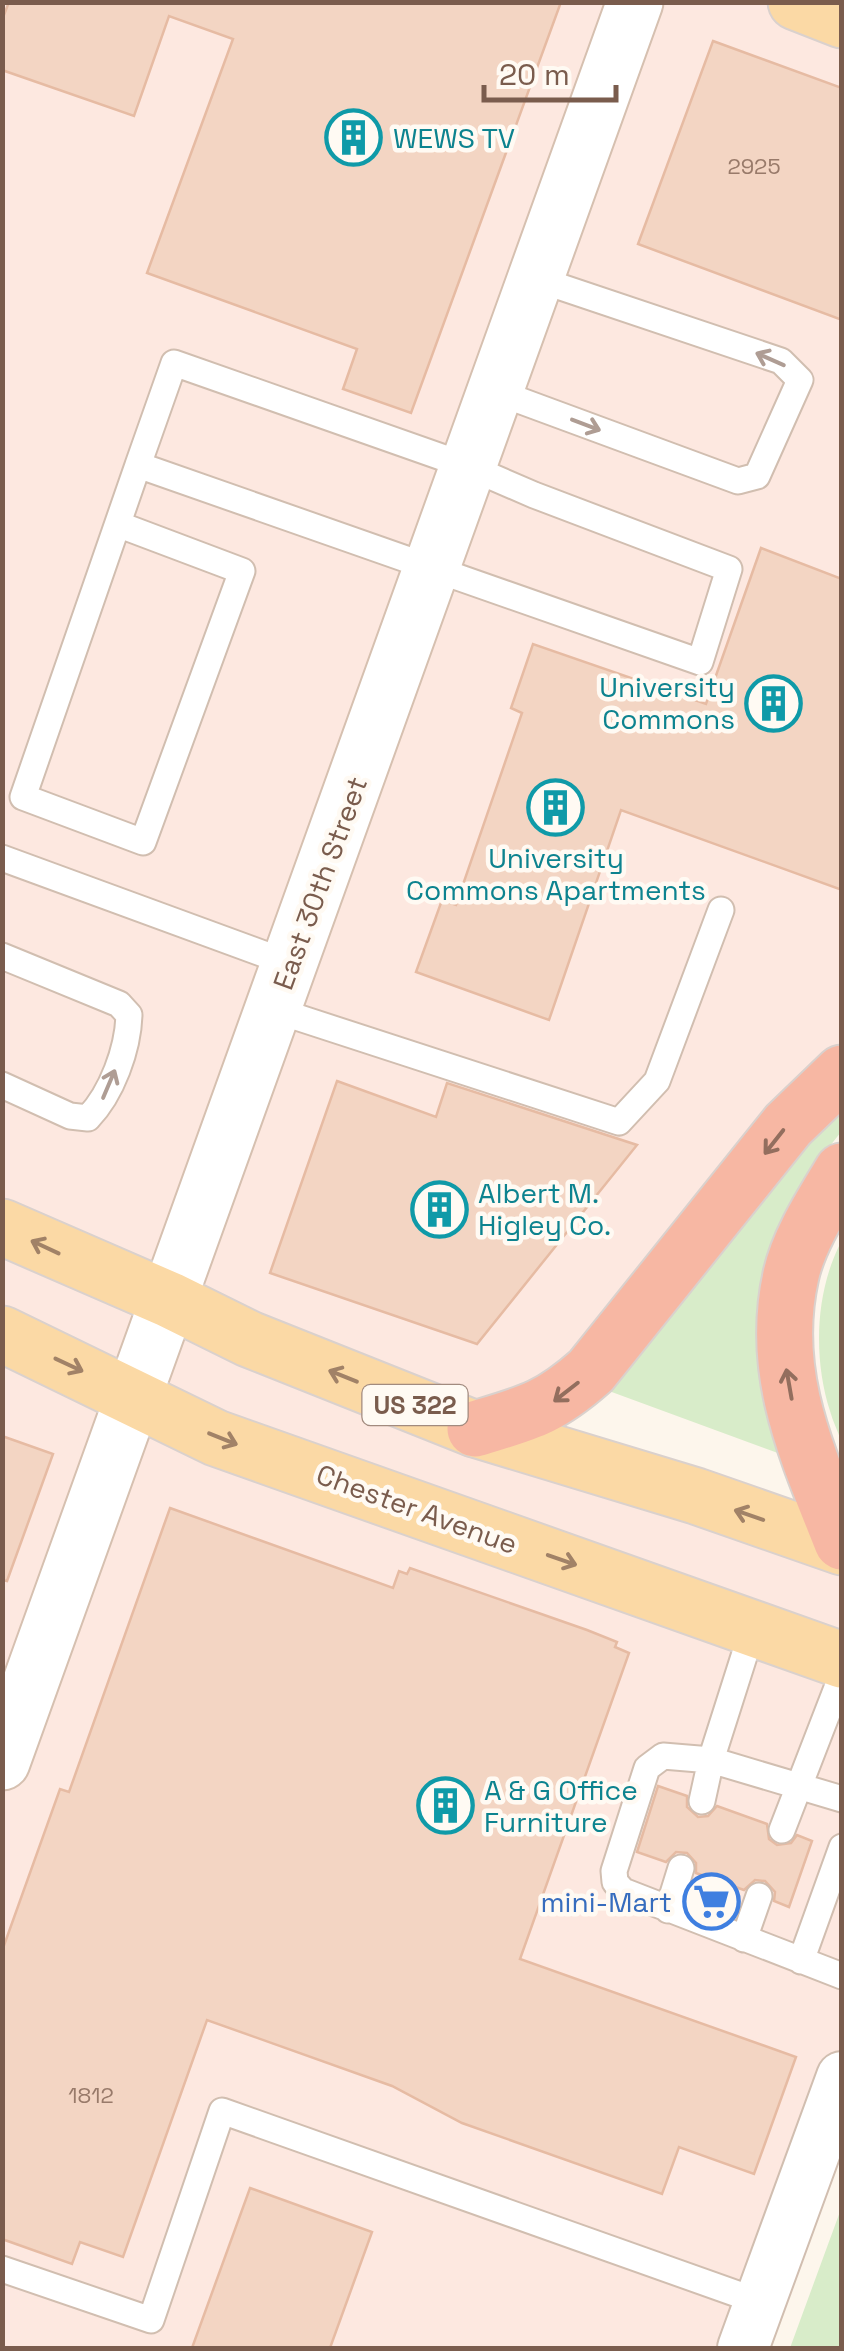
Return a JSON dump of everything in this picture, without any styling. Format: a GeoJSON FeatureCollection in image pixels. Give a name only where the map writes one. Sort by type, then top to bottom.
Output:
{"type":"FeatureCollection","features":[{"type":"Feature","properties":{"kind":"highway"},"geometry":{"type":"LineString","coordinates":[[475,1429],[534,1412],[560,1398],[591,1371],[788,1125],[842,1073]]}},
{"type":"Feature","properties":{"kind":"highway"},"geometry":{"type":"LineString","coordinates":[[842,1171],[814,1220],[792,1272],[784,1325],[786,1372],[796,1423],[842,1544]]}},
{"type":"Feature","properties":{"kind":"main road","name":"East 30th Street"},"geometry":{"type":"LineString","coordinates":[[2,1762],[635,2]]}},
{"type":"Feature","properties":{"kind":"main road"},"geometry":{"type":"LineString","coordinates":[[796,2],[842,20]]}},
{"type":"Feature","properties":{"kind":"main road","name":"US 322"},"geometry":{"type":"LineString","coordinates":[[2,1228],[249,1338],[475,1429],[842,1544]]}},
{"type":"Feature","properties":{"kind":"main road","name":"Chester Avenue"},"geometry":{"type":"LineString","coordinates":[[2,1334],[216,1438],[842,1660]]}},
{"type":"Feature","properties":{"kind":"street"},"geometry":{"type":"LineString","coordinates":[[743,2348],[842,2077]]}},
{"type":"Feature","properties":{"kind":"lane"},"geometry":{"type":"LineString","coordinates":[[494,391],[738,481],[758,476],[800,380],[780,361],[534,278]]}},
{"type":"Feature","properties":{"kind":"lane"},"geometry":{"type":"LineString","coordinates":[[120,525],[242,571],[143,842],[22,797],[120,525],[138,465],[174,363],[468,466],[534,496],[729,568],[700,662],[138,465]]}},
{"type":"Feature","properties":{"kind":"lane"},"geometry":{"type":"LineString","coordinates":[[2,858],[283,987],[620,1122],[657,1080],[721,910]]}},
{"type":"Feature","properties":{"kind":"lane"},"geometry":{"type":"LineString","coordinates":[[2,956],[119,1004],[129,1016],[128,1038],[100,1106],[88,1118],[70,1116],[2,1085]]}},
{"type":"Feature","properties":{"kind":"lane"},"geometry":{"type":"LineString","coordinates":[[702,1801],[753,1628]]}},
{"type":"Feature","properties":{"kind":"lane"},"geometry":{"type":"LineString","coordinates":[[782,1830],[842,1675]]}},
{"type":"Feature","properties":{"kind":"lane"},"geometry":{"type":"LineString","coordinates":[[842,1799],[711,1760],[664,1756],[647,1768],[614,1872],[623,1890],[842,1976]]}},
{"type":"Feature","properties":{"kind":"lane"},"geometry":{"type":"LineString","coordinates":[[801,1961],[842,1847]]}},
{"type":"Feature","properties":{"kind":"lane"},"geometry":{"type":"LineString","coordinates":[[668,1910],[681,1868]]}},
{"type":"Feature","properties":{"kind":"lane"},"geometry":{"type":"LineString","coordinates":[[744,1939],[759,1896]]}},
{"type":"Feature","properties":{"kind":"lane"},"geometry":{"type":"LineString","coordinates":[[2,2269],[151,2320],[222,2111],[760,2302]]}},
{"type":"Feature","properties":{"kind":"shaded area"},"geometry":{"type":"Polygon","coordinates":[[[3,3],[841,3],[841,1073],[659,1289],[477,1428],[841,1547],[841,2077],[743,2348],[3,2348],[3,3]]]}},
{"type":"Feature","properties":{"kind":"green space"},"geometry":{"type":"Polygon","coordinates":[[[841,1105],[841,1132],[814,1166],[786,1456],[609,1391],[797,1153],[841,1105]]]}},
{"type":"Feature","properties":{"kind":"green space"},"geometry":{"type":"Polygon","coordinates":[[[841,1242],[841,1441],[825,1391],[819,1325],[826,1282],[841,1242]]]}},
{"type":"Feature","properties":{"kind":"green space"},"geometry":{"type":"Polygon","coordinates":[[[841,2209],[841,2348],[790,2348],[841,2209]]]}},
{"type":"Feature","properties":{"kind":"building","name":"WEWS TV"},"geometry":{"type":"Polygon","coordinates":[[[9,2],[561,2],[411,413],[343,389],[357,349],[147,273],[233,39],[169,16],[134,116],[2,70],[2,20],[9,2]]]}},
{"type":"Feature","properties":{"kind":"building"},"geometry":{"type":"Polygon","coordinates":[[[713,41],[842,88],[842,320],[638,244],[713,41]]]}},
{"type":"Feature","properties":{"kind":"building"},"geometry":{"type":"Polygon","coordinates":[[[761,548],[842,579],[842,890],[621,810],[549,1020],[416,972],[442,900],[456,905],[522,713],[511,708],[533,644],[706,704],[761,548]]]}},
{"type":"Feature","properties":{"kind":"building","name":"Albert M. Higley Co."},"geometry":{"type":"Polygon","coordinates":[[[337,1081],[436,1117],[447,1083],[637,1145],[477,1344],[270,1273],[337,1081]]]}},
{"type":"Feature","properties":{"kind":"building"},"geometry":{"type":"Polygon","coordinates":[[[2,1436],[53,1454],[7,1581],[2,1580],[2,1436]]]}},
{"type":"Feature","properties":{"kind":"building"},"geometry":{"type":"Polygon","coordinates":[[[170,1508],[393,1588],[399,1571],[407,1574],[410,1568],[587,1630],[617,1642],[615,1647],[629,1653],[520,1959],[796,2057],[754,2174],[679,2147],[662,2194],[462,2123],[392,2086],[207,2020],[123,2257],[80,2242],[72,2264],[2,2239],[2,1951],[60,1789],[69,1792],[170,1508]]]}},
{"type":"Feature","properties":{"kind":"building"},"geometry":{"type":"Polygon","coordinates":[[[658,1786],[687,1796],[687,1807],[698,1817],[708,1816],[717,1806],[767,1824],[769,1839],[777,1845],[791,1843],[797,1835],[812,1841],[789,1907],[774,1901],[775,1892],[765,1881],[755,1880],[744,1890],[696,1873],[696,1863],[687,1853],[676,1852],[666,1862],[637,1852],[658,1786]]]}},
{"type":"Feature","properties":{"kind":"building"},"geometry":{"type":"Polygon","coordinates":[[[250,2188],[372,2232],[330,2348],[192,2348],[250,2188]]]}},
{"type":"Feature","properties":{"kind":"place","name":"WEWS TV"},"geometry":{"type":"Point","coordinates":[354,138]}},
{"type":"Feature","properties":{"kind":"place","name":"University Commons"},"geometry":{"type":"Point","coordinates":[774,703]}},
{"type":"Feature","properties":{"kind":"place","name":"University Commons Apartments"},"geometry":{"type":"Point","coordinates":[556,807]}},
{"type":"Feature","properties":{"kind":"place","name":"Albert M. Higley Co."},"geometry":{"type":"Point","coordinates":[439,1209]}},
{"type":"Feature","properties":{"kind":"place","name":"A & G Office Furniture"},"geometry":{"type":"Point","coordinates":[445,1806]}},
{"type":"Feature","properties":{"kind":"place","name":"mini-Mart"},"geometry":{"type":"Point","coordinates":[711,1902]}}]}
